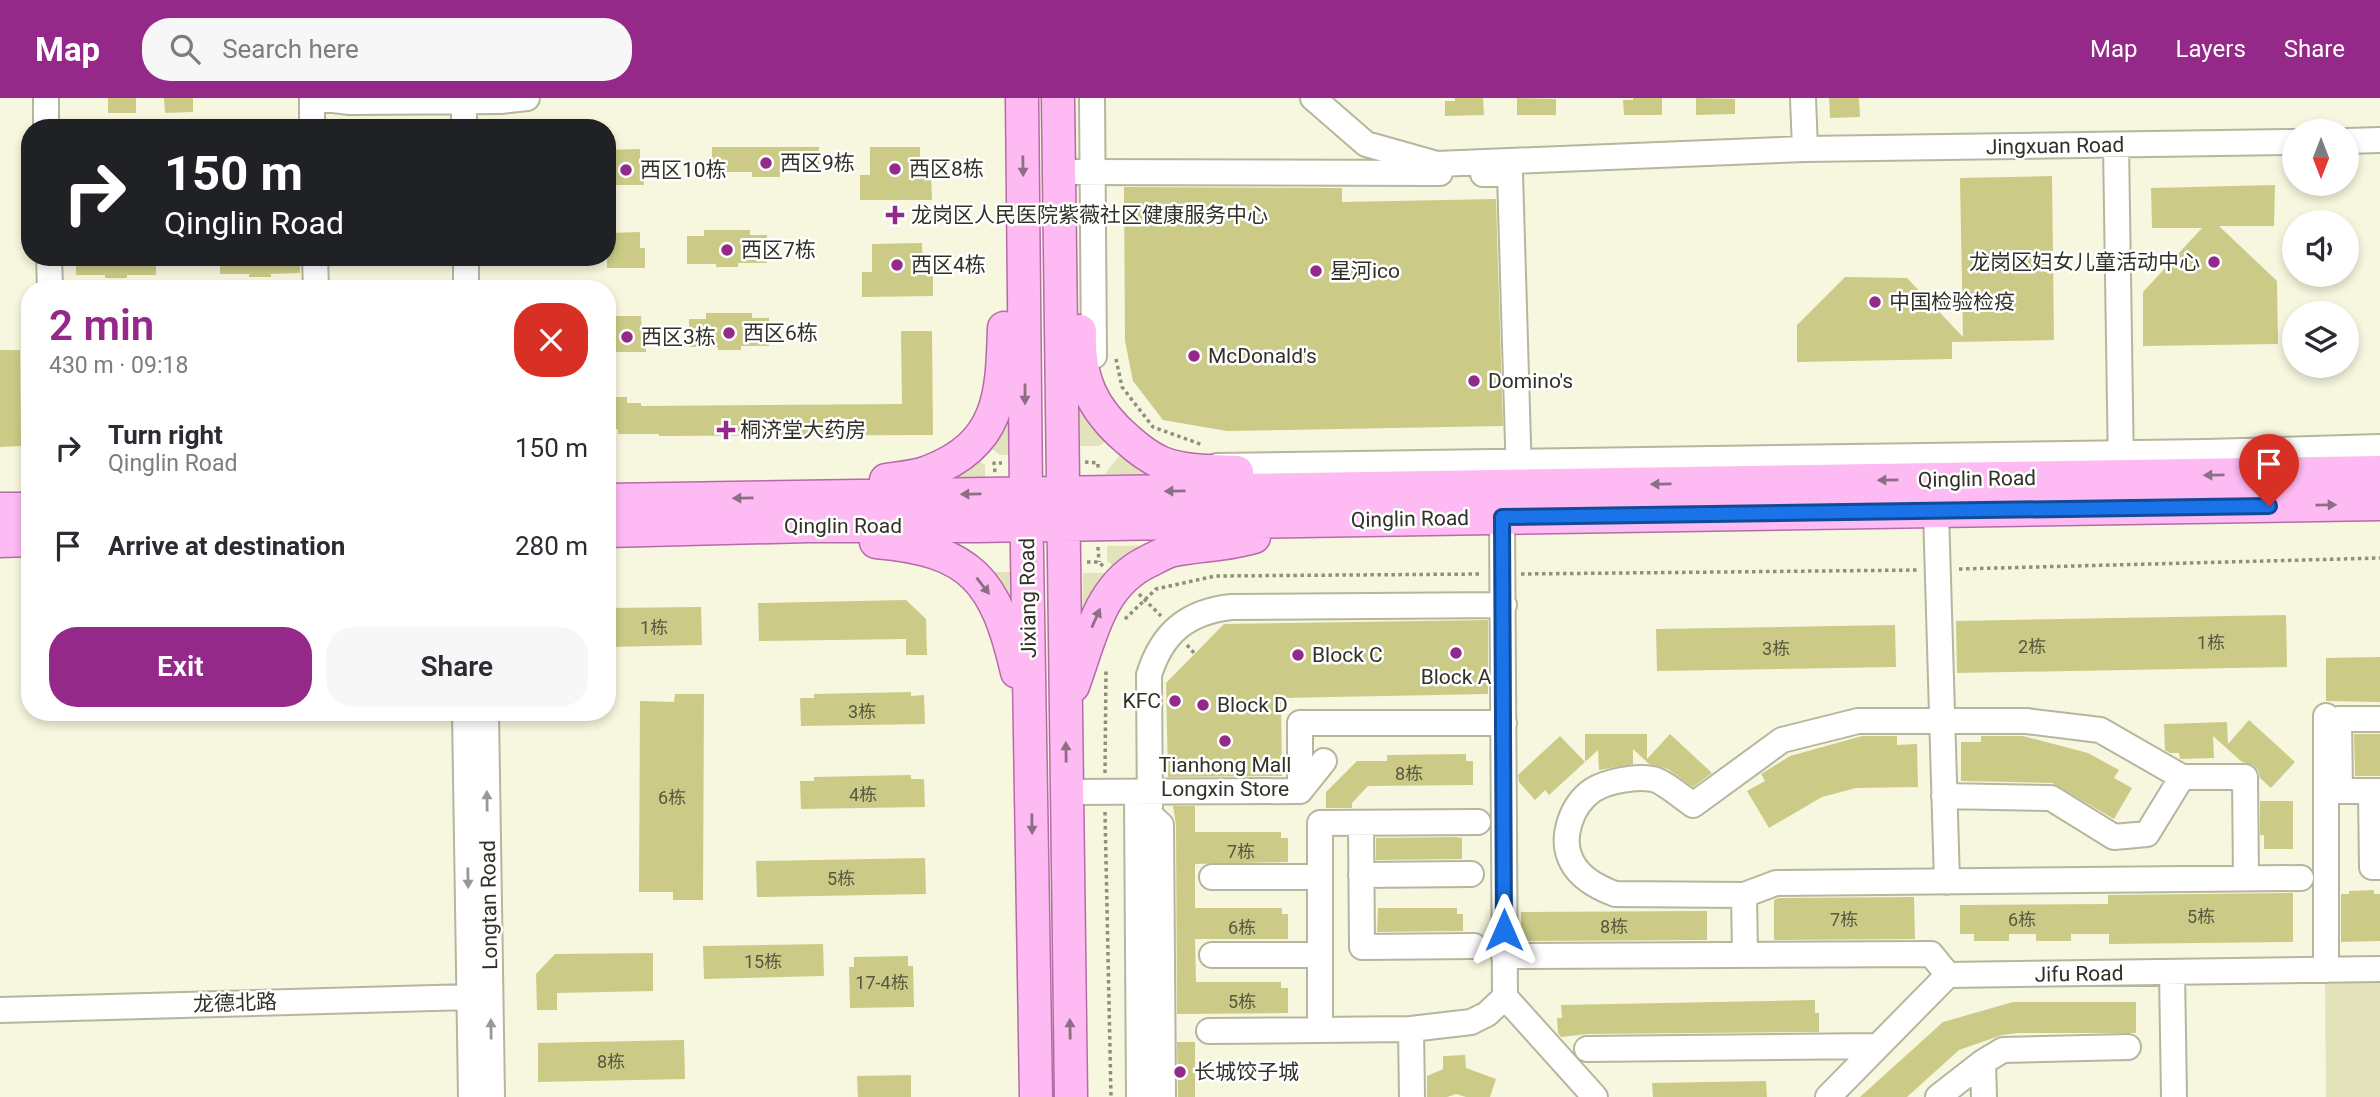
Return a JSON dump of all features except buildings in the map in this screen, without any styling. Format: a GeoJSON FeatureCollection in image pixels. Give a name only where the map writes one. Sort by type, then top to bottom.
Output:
{"type":"FeatureCollection","features":[{"type":"Feature","properties":{"kind":"main road","name":"Jixiang Road"},"geometry":{"type":"LineString","coordinates":[[1021,98],[1036,1097]]}},
{"type":"Feature","properties":{"kind":"main road","name":"Jixiang Road"},"geometry":{"type":"LineString","coordinates":[[1058,98],[1071,1097]]}},
{"type":"Feature","properties":{"kind":"main road"},"geometry":{"type":"LineString","coordinates":[[1060,271],[1080,318],[1079,352],[1090,397],[1108,423],[1143,454],[1165,464],[1206,471],[1263,472],[1292,489]]}},
{"type":"Feature","properties":{"kind":"main road"},"geometry":{"type":"LineString","coordinates":[[1024,275],[1004,321],[1002,381],[997,407],[984,434],[960,456],[927,473],[826,487],[809,511],[820,534],[833,539],[909,545],[948,557],[971,571],[996,602],[1030,706]]}},
{"type":"Feature","properties":{"kind":"main road","name":"Qinglin Road"},"geometry":{"type":"LineString","coordinates":[[616,530],[809,511],[1026,494],[1402,488],[1519,474],[2121,465],[2380,472]]}},
{"type":"Feature","properties":{"kind":"main road"},"geometry":{"type":"LineString","coordinates":[[1351,520],[1316,510],[1316,504],[1322,500],[1376,498],[1402,488]]}},
{"type":"Feature","properties":{"kind":"main road","name":"Qinglin Road"},"geometry":{"type":"LineString","coordinates":[[616,500],[1026,525],[2380,504]]}},
{"type":"Feature","properties":{"kind":"main road"},"geometry":{"type":"LineString","coordinates":[[0,509],[21,509]]}},
{"type":"Feature","properties":{"kind":"main road"},"geometry":{"type":"LineString","coordinates":[[1065,706],[1093,624],[1105,599],[1110,571],[1138,566],[1170,551],[1246,539],[1267,533],[1290,520]]}},
{"type":"Feature","properties":{"kind":"main road"},"geometry":{"type":"LineString","coordinates":[[0,541],[21,540]]}},
{"type":"Feature","properties":{"kind":"street"},"geometry":{"type":"LineString","coordinates":[[46,98],[46,119]]}},
{"type":"Feature","properties":{"kind":"street"},"geometry":{"type":"LineString","coordinates":[[313,119],[314,98],[350,102],[527,98]]}},
{"type":"Feature","properties":{"kind":"street"},"geometry":{"type":"LineString","coordinates":[[1059,173],[1092,173],[1510,174],[1519,474],[1214,466],[1152,452],[1123,426],[1094,378],[1092,173],[1091,98]]}},
{"type":"Feature","properties":{"kind":"street","name":"Jingxuan Road"},"geometry":{"type":"LineString","coordinates":[[1313,98],[1366,144],[1437,164],[1811,149],[2282,142]]}},
{"type":"Feature","properties":{"kind":"street"},"geometry":{"type":"LineString","coordinates":[[1803,98],[1811,149]]}},
{"type":"Feature","properties":{"kind":"street"},"geometry":{"type":"LineString","coordinates":[[464,100],[464,119]]}},
{"type":"Feature","properties":{"kind":"street"},"geometry":{"type":"LineString","coordinates":[[2359,141],[2380,140]]}},
{"type":"Feature","properties":{"kind":"street"},"geometry":{"type":"LineString","coordinates":[[2116,145],[2121,465],[2380,447]]}},
{"type":"Feature","properties":{"kind":"street"},"geometry":{"type":"LineString","coordinates":[[1936,511],[1947,881]]}},
{"type":"Feature","properties":{"kind":"street"},"geometry":{"type":"LineString","coordinates":[[1502,517],[1505,998],[1595,1097]]}},
{"type":"Feature","properties":{"kind":"street"},"geometry":{"type":"LineString","coordinates":[[1139,1097],[1143,792],[1149,675],[1158,651],[1174,630],[1200,613],[1231,607],[1504,606]]}},
{"type":"Feature","properties":{"kind":"street"},"geometry":{"type":"LineString","coordinates":[[2326,716],[2326,970]]}},
{"type":"Feature","properties":{"kind":"street"},"geometry":{"type":"LineString","coordinates":[[2380,719],[2339,719],[2340,791],[2376,791],[2372,867],[2380,867]]}},
{"type":"Feature","properties":{"kind":"street","name":"Longtan Road"},"geometry":{"type":"LineString","coordinates":[[465,721],[471,1097]]}},
{"type":"Feature","properties":{"kind":"street","name":"Longtan Road"},"geometry":{"type":"LineString","coordinates":[[486,721],[492,1097]]}},
{"type":"Feature","properties":{"kind":"street"},"geometry":{"type":"LineString","coordinates":[[2246,878],[2245,777],[2182,777],[2100,730],[2026,721],[1858,721],[1782,740],[1693,805],[1653,779],[1616,780],[1593,790],[1578,805],[1568,823],[1566,841],[1572,863],[1598,887],[1615,894],[1744,895],[1776,883],[2301,878]]}},
{"type":"Feature","properties":{"kind":"street"},"geometry":{"type":"LineString","coordinates":[[1300,791],[1300,723],[1504,723]]}},
{"type":"Feature","properties":{"kind":"street"},"geometry":{"type":"LineString","coordinates":[[1412,735],[1432,735],[1456,723]]}},
{"type":"Feature","properties":{"kind":"street"},"geometry":{"type":"LineString","coordinates":[[1300,791],[1324,761]]}},
{"type":"Feature","properties":{"kind":"street"},"geometry":{"type":"LineString","coordinates":[[1944,796],[2051,798],[2113,837],[2147,834],[2182,777]]}},
{"type":"Feature","properties":{"kind":"street"},"geometry":{"type":"LineString","coordinates":[[1067,792],[1300,791]]}},
{"type":"Feature","properties":{"kind":"street"},"geometry":{"type":"LineString","coordinates":[[1143,792],[1150,815],[1161,825],[1163,1097]]}},
{"type":"Feature","properties":{"kind":"street"},"geometry":{"type":"LineString","coordinates":[[1361,822],[1362,947],[1474,946]]}},
{"type":"Feature","properties":{"kind":"street"},"geometry":{"type":"LineString","coordinates":[[1320,1030],[1320,823],[1478,822]]}},
{"type":"Feature","properties":{"kind":"street"},"geometry":{"type":"LineString","coordinates":[[1361,875],[1471,874]]}},
{"type":"Feature","properties":{"kind":"street"},"geometry":{"type":"LineString","coordinates":[[1212,877],[1320,877]]}},
{"type":"Feature","properties":{"kind":"street"},"geometry":{"type":"LineString","coordinates":[[1744,895],[1745,954]]}},
{"type":"Feature","properties":{"kind":"street"},"geometry":{"type":"LineString","coordinates":[[1504,956],[1931,954],[1948,975],[1828,1097]]}},
{"type":"Feature","properties":{"kind":"street"},"geometry":{"type":"LineString","coordinates":[[1212,955],[1320,955]]}},
{"type":"Feature","properties":{"kind":"street","name":"Jifu Road"},"geometry":{"type":"LineString","coordinates":[[1948,975],[2380,969]]}},
{"type":"Feature","properties":{"kind":"street"},"geometry":{"type":"LineString","coordinates":[[2172,972],[2174,1097]]}},
{"type":"Feature","properties":{"kind":"street","name":"龙德北路"},"geometry":{"type":"LineString","coordinates":[[0,1010],[470,997]]}},
{"type":"Feature","properties":{"kind":"street"},"geometry":{"type":"LineString","coordinates":[[1209,1031],[1411,1029],[1471,1023],[1487,1014],[1505,998]]}},
{"type":"Feature","properties":{"kind":"street"},"geometry":{"type":"LineString","coordinates":[[1411,1029],[1412,1097]]}},
{"type":"Feature","properties":{"kind":"street"},"geometry":{"type":"LineString","coordinates":[[1587,1049],[1878,1046]]}},
{"type":"Feature","properties":{"kind":"street"},"geometry":{"type":"LineString","coordinates":[[1938,1097],[2003,1050],[2128,1047]]}},
{"type":"Feature","properties":{"kind":"street"},"geometry":{"type":"LineString","coordinates":[[1983,1062],[1984,1097]]}},
{"type":"Feature","properties":{"kind":"path"},"geometry":{"type":"LineString","coordinates":[[1114,352],[1122,387],[1153,427],[1209,447]]}},
{"type":"Feature","properties":{"kind":"path"},"geometry":{"type":"LineString","coordinates":[[1081,462],[1098,463],[1098,476]]}},
{"type":"Feature","properties":{"kind":"path"},"geometry":{"type":"LineString","coordinates":[[995,477],[994,463],[1007,463]]}},
{"type":"Feature","properties":{"kind":"path"},"geometry":{"type":"LineString","coordinates":[[1098,545],[1110,571]]}},
{"type":"Feature","properties":{"kind":"path"},"geometry":{"type":"LineString","coordinates":[[1125,619],[1156,589],[1215,576],[1938,570],[2380,558]]}},
{"type":"Feature","properties":{"kind":"path"},"geometry":{"type":"LineString","coordinates":[[1083,562],[1110,571],[1146,599],[1195,654]]}},
{"type":"Feature","properties":{"kind":"path"},"geometry":{"type":"LineString","coordinates":[[1106,667],[1105,792],[1111,1097]]}},
{"type":"Feature","properties":{"kind":"green space"},"geometry":{"type":"Polygon","coordinates":[[[1078,381],[1108,440],[1099,446],[1080,446],[1078,381]]]}},
{"type":"Feature","properties":{"kind":"green space"},"geometry":{"type":"Polygon","coordinates":[[[1008,400],[1008,455],[1000,455],[985,444],[1008,400]]]}},
{"type":"Feature","properties":{"kind":"green space"},"geometry":{"type":"Polygon","coordinates":[[[1123,451],[1171,474],[1105,474],[1123,451]]]}},
{"type":"Feature","properties":{"kind":"green space"},"geometry":{"type":"Polygon","coordinates":[[[973,457],[985,465],[985,477],[935,478],[973,457]]]}},
{"type":"Feature","properties":{"kind":"green space"},"geometry":{"type":"Polygon","coordinates":[[[1178,545],[1120,571],[1107,561],[1107,546],[1178,545]]]}},
{"type":"Feature","properties":{"kind":"green space"},"geometry":{"type":"Polygon","coordinates":[[[982,572],[1011,572],[1012,630],[982,572]]]}},
{"type":"Feature","properties":{"kind":"green space"},"geometry":{"type":"Polygon","coordinates":[[[1083,573],[1105,573],[1113,577],[1082,648],[1083,573]]]}},
{"type":"Feature","properties":{"kind":"green space"},"geometry":{"type":"Polygon","coordinates":[[[2380,981],[2380,1097],[2326,1097],[2325,982],[2380,981]]]}},
{"type":"Feature","properties":{"kind":"place","name":"西区9栋"},"geometry":{"type":"Point","coordinates":[766,163]}},
{"type":"Feature","properties":{"kind":"place","name":"西区8栋"},"geometry":{"type":"Point","coordinates":[895,169]}},
{"type":"Feature","properties":{"kind":"place","name":"西区10栋"},"geometry":{"type":"Point","coordinates":[626,170]}},
{"type":"Feature","properties":{"kind":"place","name":"龙岗区人民医院紫薇社区健康服务中心"},"geometry":{"type":"Point","coordinates":[895,215]}},
{"type":"Feature","properties":{"kind":"place","name":"西区7栋"},"geometry":{"type":"Point","coordinates":[727,250]}},
{"type":"Feature","properties":{"kind":"place","name":"龙岗区妇女儿童活动中心"},"geometry":{"type":"Point","coordinates":[2214,262]}},
{"type":"Feature","properties":{"kind":"place","name":"西区4栋"},"geometry":{"type":"Point","coordinates":[897,265]}},
{"type":"Feature","properties":{"kind":"place","name":"星河ico"},"geometry":{"type":"Point","coordinates":[1316,271]}},
{"type":"Feature","properties":{"kind":"place","name":"中国检验检疫"},"geometry":{"type":"Point","coordinates":[1875,302]}},
{"type":"Feature","properties":{"kind":"place","name":"西区6栋"},"geometry":{"type":"Point","coordinates":[729,333]}},
{"type":"Feature","properties":{"kind":"place","name":"西区3栋"},"geometry":{"type":"Point","coordinates":[627,337]}},
{"type":"Feature","properties":{"kind":"place","name":"McDonald's"},"geometry":{"type":"Point","coordinates":[1194,356]}},
{"type":"Feature","properties":{"kind":"place","name":"Domino's"},"geometry":{"type":"Point","coordinates":[1474,381]}},
{"type":"Feature","properties":{"kind":"place","name":"桐济堂大药房"},"geometry":{"type":"Point","coordinates":[726,430]}},
{"type":"Feature","properties":{"kind":"place","name":"Block A"},"geometry":{"type":"Point","coordinates":[1456,653]}},
{"type":"Feature","properties":{"kind":"place","name":"Block C"},"geometry":{"type":"Point","coordinates":[1298,655]}},
{"type":"Feature","properties":{"kind":"place","name":"KFC"},"geometry":{"type":"Point","coordinates":[1175,701]}},
{"type":"Feature","properties":{"kind":"place","name":"Block D"},"geometry":{"type":"Point","coordinates":[1203,705]}},
{"type":"Feature","properties":{"kind":"place","name":"Tianhong Mall Longxin Store"},"geometry":{"type":"Point","coordinates":[1225,741]}},
{"type":"Feature","properties":{"kind":"place","name":"长城饺子城"},"geometry":{"type":"Point","coordinates":[1180,1072]}},
{"type":"Feature","properties":{"kind":"route"},"geometry":{"type":"LineString","coordinates":[[1504,930],[1502,517],[2269,506]]}}]}
